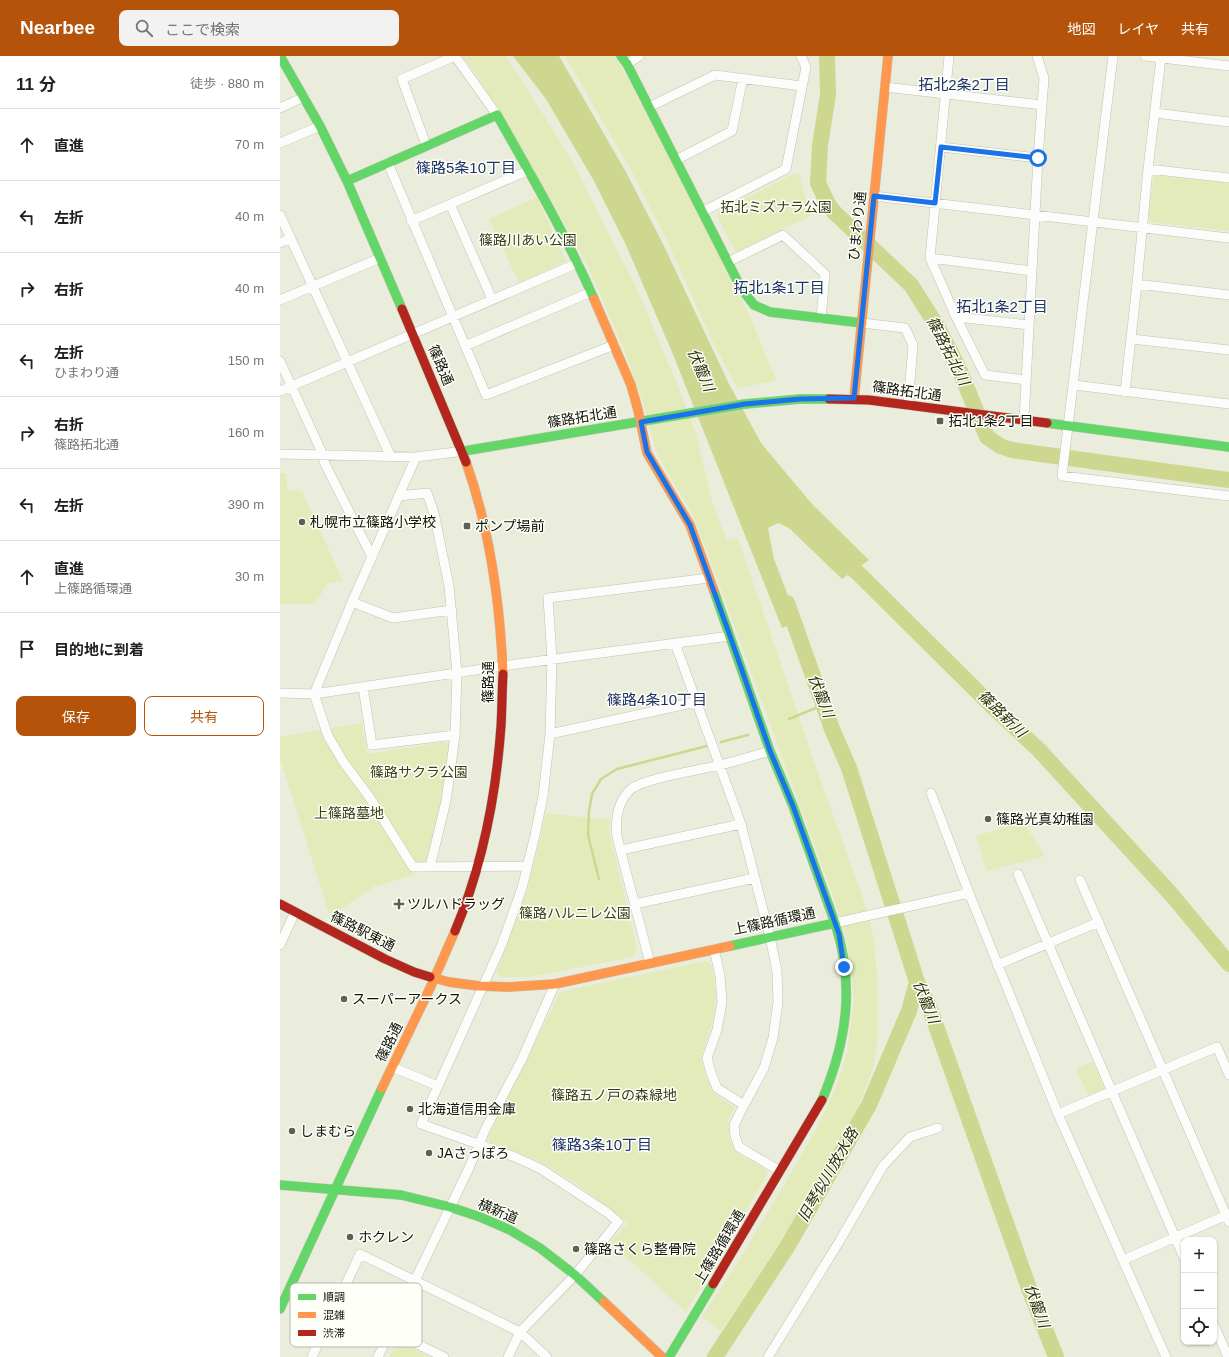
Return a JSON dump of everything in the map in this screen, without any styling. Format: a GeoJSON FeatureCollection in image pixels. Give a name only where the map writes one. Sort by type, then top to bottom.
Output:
{"type":"FeatureCollection","features":[{"type":"Feature","properties":{"kind":"street","name":"篠路通"},"geometry":{"type":"LineString","coordinates":[[280,56],[320,126],[346,181],[455,434],[464,451],[492,557],[503,666],[498,766],[477,868],[458,924],[435,978],[392,1067],[293,1283]]}},
{"type":"Feature","properties":{"kind":"street"},"geometry":{"type":"LineString","coordinates":[[426,145],[402,79],[455,56],[497,115],[529,170],[578,263],[591,292],[631,385],[647,452],[690,525],[770,751],[793,806],[835,923],[969,894]]}},
{"type":"Feature","properties":{"kind":"street"},"geometry":{"type":"LineString","coordinates":[[621,56],[627,64],[741,288],[754,305],[770,312],[905,328],[913,346],[908,405]]}},
{"type":"Feature","properties":{"kind":"street"},"geometry":{"type":"LineString","coordinates":[[627,64],[639,56]]}},
{"type":"Feature","properties":{"kind":"street"},"geometry":{"type":"LineString","coordinates":[[702,212],[786,169],[806,67],[802,56]]}},
{"type":"Feature","properties":{"kind":"street","name":"ひまわり通"},"geometry":{"type":"LineString","coordinates":[[854,398],[888,56]]}},
{"type":"Feature","properties":{"kind":"street"},"geometry":{"type":"LineString","coordinates":[[949,56],[930,258],[956,317],[985,375],[1026,380]]}},
{"type":"Feature","properties":{"kind":"street"},"geometry":{"type":"LineString","coordinates":[[1024,420],[1038,158],[1044,78],[1037,56]]}},
{"type":"Feature","properties":{"kind":"street"},"geometry":{"type":"LineString","coordinates":[[1113,56],[1062,476],[1229,496]]}},
{"type":"Feature","properties":{"kind":"street"},"geometry":{"type":"LineString","coordinates":[[1145,56],[1229,66]]}},
{"type":"Feature","properties":{"kind":"street"},"geometry":{"type":"LineString","coordinates":[[1125,392],[1132,339],[1142,227],[1161,58]]}},
{"type":"Feature","properties":{"kind":"street"},"geometry":{"type":"LineString","coordinates":[[649,107],[715,75],[802,86]]}},
{"type":"Feature","properties":{"kind":"street"},"geometry":{"type":"LineString","coordinates":[[676,160],[732,131],[743,78]]}},
{"type":"Feature","properties":{"kind":"street"},"geometry":{"type":"LineString","coordinates":[[885,87],[1042,105]]}},
{"type":"Feature","properties":{"kind":"street"},"geometry":{"type":"LineString","coordinates":[[280,108],[304,97]]}},
{"type":"Feature","properties":{"kind":"street"},"geometry":{"type":"LineString","coordinates":[[1154,113],[1229,122]]}},
{"type":"Feature","properties":{"kind":"street"},"geometry":{"type":"LineString","coordinates":[[346,181],[497,115]]}},
{"type":"Feature","properties":{"kind":"street"},"geometry":{"type":"LineString","coordinates":[[280,143],[320,126]]}},
{"type":"Feature","properties":{"kind":"street"},"geometry":{"type":"LineString","coordinates":[[941,147],[1038,158]]}},
{"type":"Feature","properties":{"kind":"street"},"geometry":{"type":"LineString","coordinates":[[388,163],[411,221],[486,395],[614,345]]}},
{"type":"Feature","properties":{"kind":"street"},"geometry":{"type":"LineString","coordinates":[[1148,169],[1229,178]]}},
{"type":"Feature","properties":{"kind":"street"},"geometry":{"type":"LineString","coordinates":[[411,221],[529,170]]}},
{"type":"Feature","properties":{"kind":"street"},"geometry":{"type":"LineString","coordinates":[[874,196],[1229,238]]}},
{"type":"Feature","properties":{"kind":"street"},"geometry":{"type":"LineString","coordinates":[[450,204],[492,299]]}},
{"type":"Feature","properties":{"kind":"street"},"geometry":{"type":"LineString","coordinates":[[280,214],[391,457]]}},
{"type":"Feature","properties":{"kind":"street"},"geometry":{"type":"LineString","coordinates":[[728,262],[784,235],[825,274],[821,319]]}},
{"type":"Feature","properties":{"kind":"street"},"geometry":{"type":"LineString","coordinates":[[280,243],[291,238]]}},
{"type":"Feature","properties":{"kind":"street"},"geometry":{"type":"LineString","coordinates":[[280,300],[380,258]]}},
{"type":"Feature","properties":{"kind":"street"},"geometry":{"type":"LineString","coordinates":[[930,258],[1032,271]]}},
{"type":"Feature","properties":{"kind":"street"},"geometry":{"type":"LineString","coordinates":[[280,391],[578,263]]}},
{"type":"Feature","properties":{"kind":"street"},"geometry":{"type":"LineString","coordinates":[[1137,284],[1229,295]]}},
{"type":"Feature","properties":{"kind":"street"},"geometry":{"type":"LineString","coordinates":[[465,346],[591,292]]}},
{"type":"Feature","properties":{"kind":"street"},"geometry":{"type":"LineString","coordinates":[[956,317],[1029,325]]}},
{"type":"Feature","properties":{"kind":"street"},"geometry":{"type":"LineString","coordinates":[[1132,339],[1229,350]]}},
{"type":"Feature","properties":{"kind":"street"},"geometry":{"type":"LineString","coordinates":[[280,361],[323,455],[324,462],[372,557]]}},
{"type":"Feature","properties":{"kind":"street"},"geometry":{"type":"LineString","coordinates":[[1074,386],[1229,404]]}},
{"type":"Feature","properties":{"kind":"street","name":"篠路拓北通"},"geometry":{"type":"LineString","coordinates":[[464,451],[745,404],[800,399],[854,398],[1229,447]]}},
{"type":"Feature","properties":{"kind":"street"},"geometry":{"type":"LineString","coordinates":[[280,454],[416,457],[464,451]]}},
{"type":"Feature","properties":{"kind":"street"},"geometry":{"type":"LineString","coordinates":[[416,457],[352,602],[314,694],[328,736],[344,763],[368,795],[413,867],[477,868],[527,866]]}},
{"type":"Feature","properties":{"kind":"street"},"geometry":{"type":"LineString","coordinates":[[398,496],[427,493],[434,513],[449,586],[458,673],[455,735],[446,801],[430,867]]}},
{"type":"Feature","properties":{"kind":"street"},"geometry":{"type":"LineString","coordinates":[[508,1357],[520,1332],[575,1275],[618,1222],[608,1213],[541,1169],[421,1124],[502,944],[522,888],[543,796],[550,734],[552,659],[548,598],[709,578]]}},
{"type":"Feature","properties":{"kind":"street"},"geometry":{"type":"LineString","coordinates":[[352,602],[393,618],[452,610]]}},
{"type":"Feature","properties":{"kind":"street"},"geometry":{"type":"LineString","coordinates":[[280,693],[314,694],[552,659],[730,636]]}},
{"type":"Feature","properties":{"kind":"street"},"geometry":{"type":"LineString","coordinates":[[675,643],[741,824],[770,937],[777,971],[778,1002],[774,1038],[764,1068],[734,1125],[735,1136],[739,1147],[780,1171]]}},
{"type":"Feature","properties":{"kind":"street"},"geometry":{"type":"LineString","coordinates":[[363,687],[372,745],[455,735]]}},
{"type":"Feature","properties":{"kind":"street"},"geometry":{"type":"LineString","coordinates":[[550,734],[696,702]]}},
{"type":"Feature","properties":{"kind":"street"},"geometry":{"type":"LineString","coordinates":[[650,963],[621,850],[616,822],[618,810],[624,799],[632,789],[646,782],[720,765],[770,751]]}},
{"type":"Feature","properties":{"kind":"street"},"geometry":{"type":"LineString","coordinates":[[931,793],[997,965],[1058,1114],[1166,1357]]}},
{"type":"Feature","properties":{"kind":"street"},"geometry":{"type":"LineString","coordinates":[[621,850],[741,824]]}},
{"type":"Feature","properties":{"kind":"street"},"geometry":{"type":"LineString","coordinates":[[1018,874],[1181,1251]]}},
{"type":"Feature","properties":{"kind":"street"},"geometry":{"type":"LineString","coordinates":[[635,904],[755,878]]}},
{"type":"Feature","properties":{"kind":"street"},"geometry":{"type":"LineString","coordinates":[[1080,880],[1162,1070],[1228,1217],[1175,1237],[1123,1260]]}},
{"type":"Feature","properties":{"kind":"street","name":"篠路駅東通"},"geometry":{"type":"LineString","coordinates":[[280,904],[381,957],[421,974],[435,978]]}},
{"type":"Feature","properties":{"kind":"street"},"geometry":{"type":"LineString","coordinates":[[280,945],[295,912]]}},
{"type":"Feature","properties":{"kind":"street"},"geometry":{"type":"LineString","coordinates":[[997,965],[1099,922]]}},
{"type":"Feature","properties":{"kind":"street","name":"上篠路循環通"},"geometry":{"type":"LineString","coordinates":[[435,978],[482,986],[526,987],[555,984],[835,923],[839,934],[847,1001],[842,1042],[832,1077],[820,1105],[669,1357]]}},
{"type":"Feature","properties":{"kind":"street"},"geometry":{"type":"LineString","coordinates":[[714,949],[720,975],[722,1002],[717,1030],[706,1058],[717,1088],[744,1105]]}},
{"type":"Feature","properties":{"kind":"street"},"geometry":{"type":"LineString","coordinates":[[414,1283],[485,1130],[522,1059],[555,984]]}},
{"type":"Feature","properties":{"kind":"street"},"geometry":{"type":"LineString","coordinates":[[1058,1114],[1217,1047],[1229,1075]]}},
{"type":"Feature","properties":{"kind":"street"},"geometry":{"type":"LineString","coordinates":[[392,1067],[438,1086]]}},
{"type":"Feature","properties":{"kind":"street"},"geometry":{"type":"LineString","coordinates":[[768,1357],[839,1242],[883,1166],[910,1137],[938,1128]]}},
{"type":"Feature","properties":{"kind":"street","name":"横新道"},"geometry":{"type":"LineString","coordinates":[[280,1186],[401,1195],[450,1207],[480,1217],[510,1230],[540,1248],[575,1275],[662,1357]]}},
{"type":"Feature","properties":{"kind":"street"},"geometry":{"type":"LineString","coordinates":[[346,1283],[360,1254],[421,1283]]}},
{"type":"Feature","properties":{"kind":"street"},"geometry":{"type":"LineString","coordinates":[[422,1283],[520,1332],[547,1357]]}},
{"type":"Feature","properties":{"kind":"street","name":"篠路通"},"geometry":{"type":"LineString","coordinates":[[280,1309],[290,1289]]}},
{"type":"Feature","properties":{"kind":"street"},"geometry":{"type":"LineString","coordinates":[[1217,1332],[1228,1357]]}},
{"type":"Feature","properties":{"kind":"street"},"geometry":{"type":"LineString","coordinates":[[422,1346],[444,1357]]}},
{"type":"Feature","properties":{"kind":"street"},"geometry":{"type":"LineString","coordinates":[[312,1357],[317,1347]]}},
{"type":"Feature","properties":{"kind":"street"},"geometry":{"type":"LineString","coordinates":[[378,1357],[383,1347]]}},
{"type":"Feature","properties":{"kind":"green space"},"geometry":{"type":"Polygon","coordinates":[[[462,56],[506,56],[570,157],[637,289],[696,433],[712,501],[727,541],[738,538],[819,776],[864,901],[874,939],[878,986],[878,1033],[874,1066],[861,1100],[835,1150],[796,1217],[721,1331],[702,1317],[736,1265],[790,1175],[818,1126],[836,1087],[847,1052],[854,1000],[847,940],[833,896],[705,546],[689,508],[665,469],[654,444],[644,406],[626,354],[589,269],[509,127],[475,73],[462,56]]]}},
{"type":"Feature","properties":{"kind":"green space"},"geometry":{"type":"Polygon","coordinates":[[[565,56],[614,56],[622,68],[684,185],[750,316],[776,380],[738,389],[713,342],[668,243],[633,174],[565,56]]]}},
{"type":"Feature","properties":{"kind":"green space","name":"拓北ミズナラ公園"},"geometry":{"type":"Polygon","coordinates":[[[795,173],[799,175],[807,203],[814,214],[739,251],[735,251],[717,216],[718,212],[795,173]]]}},
{"type":"Feature","properties":{"kind":"green space"},"geometry":{"type":"Polygon","coordinates":[[[1156,175],[1229,183],[1229,231],[1151,222],[1148,218],[1154,177],[1156,175]]]}},
{"type":"Feature","properties":{"kind":"green space","name":"篠路川あい公園"},"geometry":{"type":"Polygon","coordinates":[[[537,197],[566,261],[519,283],[489,219],[537,197]]]}},
{"type":"Feature","properties":{"kind":"green space"},"geometry":{"type":"Polygon","coordinates":[[[280,473],[286,473],[287,491],[302,491],[343,581],[328,583],[315,604],[280,604],[280,473]]]}},
{"type":"Feature","properties":{"kind":"green space","name":"上篠路墓地"},"geometry":{"type":"Polygon","coordinates":[[[362,723],[367,754],[445,742],[449,745],[443,790],[428,859],[425,862],[415,862],[414,875],[373,887],[330,917],[280,758],[280,737],[362,723]]]}},
{"type":"Feature","properties":{"kind":"green space","name":"篠路ハルニレ公園"},"geometry":{"type":"Polygon","coordinates":[[[546,813],[610,820],[609,832],[637,947],[633,957],[530,977],[500,977],[497,971],[528,888],[546,813]]]}},
{"type":"Feature","properties":{"kind":"green space"},"geometry":{"type":"Polygon","coordinates":[[[1023,822],[1045,856],[987,871],[976,836],[1023,822]]]}},
{"type":"Feature","properties":{"kind":"green space","name":"篠路五ノ戸の森緑地"},"geometry":{"type":"Polygon","coordinates":[[[705,961],[712,965],[716,997],[714,1018],[701,1057],[706,1077],[716,1095],[735,1108],[728,1120],[730,1142],[739,1154],[766,1170],[767,1175],[686,1312],[610,1242],[628,1223],[586,1190],[552,1168],[522,1154],[491,1143],[488,1137],[560,992],[705,961]]]}},
{"type":"Feature","properties":{"kind":"green space"},"geometry":{"type":"Polygon","coordinates":[[[1093,1062],[1105,1089],[1088,1095],[1076,1068],[1093,1062]]]}},
{"type":"Feature","properties":{"kind":"green space"},"geometry":{"type":"Polygon","coordinates":[[[410,1347],[430,1357],[389,1357],[394,1348],[410,1347]]]}},
{"type":"Feature","properties":{"kind":"water"},"geometry":{"type":"Polygon","coordinates":[[[513,56],[559,56],[626,172],[664,246],[728,382],[761,443],[812,504],[869,560],[842,579],[789,528],[778,523],[768,528],[774,559],[798,622],[782,628],[672,352],[625,243],[594,181],[546,99],[513,56]]]}},
{"type":"Feature","properties":{"kind":"waterway","name":"篠路拓北川"},"geometry":{"type":"LineString","coordinates":[[827,56],[828,95],[820,145],[818,183],[828,204],[834,212],[911,285],[937,326],[959,369],[987,437],[1000,446],[1012,450],[1229,480]]}},
{"type":"Feature","properties":{"kind":"waterway","name":"篠路新川"},"geometry":{"type":"LineString","coordinates":[[838,556],[859,574],[994,708],[1039,750],[1171,894],[1229,964]]}},
{"type":"Feature","properties":{"kind":"waterway","name":"伏籠川"},"geometry":{"type":"LineString","coordinates":[[787,603],[832,729],[849,768],[917,982],[929,1006],[1030,1291],[1056,1357]]}},
{"type":"Feature","properties":{"kind":"waterway"},"geometry":{"type":"LineString","coordinates":[[789,719],[823,705]]}},
{"type":"Feature","properties":{"kind":"waterway"},"geometry":{"type":"LineString","coordinates":[[721,742],[748,735]]}},
{"type":"Feature","properties":{"kind":"waterway"},"geometry":{"type":"LineString","coordinates":[[599,879],[588,835],[589,811],[592,794],[601,779],[617,769],[707,746]]}},
{"type":"Feature","properties":{"kind":"waterway","name":"旧琴似川放水路"},"geometry":{"type":"LineString","coordinates":[[715,1357],[787,1247],[869,1105],[909,1011],[917,982]]}},
{"type":"Feature","properties":{"kind":"traffic: fast"},"geometry":{"type":"LineString","coordinates":[[280,56],[320,126],[347,181],[402,309]]}},
{"type":"Feature","properties":{"kind":"traffic: fast"},"geometry":{"type":"LineString","coordinates":[[621,56],[627,64],[741,288],[754,305],[770,312],[862,323]]}},
{"type":"Feature","properties":{"kind":"traffic: fast"},"geometry":{"type":"LineString","coordinates":[[347,181],[497,115],[560,228],[594,299]]}},
{"type":"Feature","properties":{"kind":"traffic: fast"},"geometry":{"type":"LineString","coordinates":[[464,451],[745,404],[800,399],[829,399]]}},
{"type":"Feature","properties":{"kind":"traffic: fast"},"geometry":{"type":"LineString","coordinates":[[1047,423],[1229,447]]}},
{"type":"Feature","properties":{"kind":"traffic: fast"},"geometry":{"type":"LineString","coordinates":[[714,591],[770,751],[793,806],[835,923]]}},
{"type":"Feature","properties":{"kind":"traffic: fast"},"geometry":{"type":"LineString","coordinates":[[730,946],[835,923],[845,969],[845,1013],[837,1056],[831,1078],[822,1100]]}},
{"type":"Feature","properties":{"kind":"traffic: fast"},"geometry":{"type":"LineString","coordinates":[[292,1283],[382,1088]]}},
{"type":"Feature","properties":{"kind":"traffic: fast"},"geometry":{"type":"LineString","coordinates":[[280,1185],[401,1195],[450,1207],[480,1217],[510,1230],[540,1248],[575,1275],[604,1302]]}},
{"type":"Feature","properties":{"kind":"traffic: fast"},"geometry":{"type":"LineString","coordinates":[[669,1357],[713,1284]]}},
{"type":"Feature","properties":{"kind":"traffic: fast"},"geometry":{"type":"LineString","coordinates":[[280,1309],[290,1287]]}},
{"type":"Feature","properties":{"kind":"traffic: slow"},"geometry":{"type":"LineString","coordinates":[[854,399],[888,56]]}},
{"type":"Feature","properties":{"kind":"traffic: slow"},"geometry":{"type":"LineString","coordinates":[[594,299],[631,385],[647,453],[690,525],[714,591]]}},
{"type":"Feature","properties":{"kind":"traffic: slow"},"geometry":{"type":"LineString","coordinates":[[466,462],[481,514],[492,566],[502,647],[503,674]]}},
{"type":"Feature","properties":{"kind":"traffic: slow"},"geometry":{"type":"LineString","coordinates":[[382,1088],[431,986],[455,931]]}},
{"type":"Feature","properties":{"kind":"traffic: slow"},"geometry":{"type":"LineString","coordinates":[[430,977],[449,982],[479,986],[509,987],[555,984],[730,946]]}},
{"type":"Feature","properties":{"kind":"traffic: slow"},"geometry":{"type":"LineString","coordinates":[[604,1302],[662,1357]]}},
{"type":"Feature","properties":{"kind":"traffic: jam"},"geometry":{"type":"LineString","coordinates":[[402,309],[466,462]]}},
{"type":"Feature","properties":{"kind":"traffic: jam"},"geometry":{"type":"LineString","coordinates":[[829,399],[869,400],[1047,423]]}},
{"type":"Feature","properties":{"kind":"traffic: jam"},"geometry":{"type":"LineString","coordinates":[[455,931],[473,882],[486,831],[496,779],[501,726],[503,674]]}},
{"type":"Feature","properties":{"kind":"traffic: jam"},"geometry":{"type":"LineString","coordinates":[[280,904],[385,959],[414,972],[430,977]]}},
{"type":"Feature","properties":{"kind":"traffic: jam"},"geometry":{"type":"LineString","coordinates":[[713,1284],[822,1100]]}},
{"type":"Feature","properties":{"kind":"place","name":"拓北1条2丁目"},"geometry":{"type":"Point","coordinates":[940,421]}},
{"type":"Feature","properties":{"kind":"place","name":"札幌市立篠路小学校"},"geometry":{"type":"Point","coordinates":[302,522]}},
{"type":"Feature","properties":{"kind":"place","name":"ポンプ場前"},"geometry":{"type":"Point","coordinates":[467,526]}},
{"type":"Feature","properties":{"kind":"place","name":"篠路光真幼稚園"},"geometry":{"type":"Point","coordinates":[988,819]}},
{"type":"Feature","properties":{"kind":"place","name":"ツルハドラッグ"},"geometry":{"type":"Point","coordinates":[399,904]}},
{"type":"Feature","properties":{"kind":"place","name":"スーパーアークス"},"geometry":{"type":"Point","coordinates":[344,999]}},
{"type":"Feature","properties":{"kind":"place","name":"北海道信用金庫"},"geometry":{"type":"Point","coordinates":[410,1109]}},
{"type":"Feature","properties":{"kind":"place","name":"しまむら"},"geometry":{"type":"Point","coordinates":[292,1131]}},
{"type":"Feature","properties":{"kind":"place","name":"JAさっぽろ"},"geometry":{"type":"Point","coordinates":[429,1153]}},
{"type":"Feature","properties":{"kind":"place","name":"ホクレン"},"geometry":{"type":"Point","coordinates":[350,1237]}},
{"type":"Feature","properties":{"kind":"place","name":"篠路さくら整骨院"},"geometry":{"type":"Point","coordinates":[576,1249]}},
{"type":"Feature","properties":{"kind":"district","name":"拓北2条2丁目"},"geometry":{"type":"Point","coordinates":[964,85]}},
{"type":"Feature","properties":{"kind":"district","name":"篠路5条10丁目"},"geometry":{"type":"Point","coordinates":[466,168]}},
{"type":"Feature","properties":{"kind":"district","name":"拓北1条1丁目"},"geometry":{"type":"Point","coordinates":[779,288]}},
{"type":"Feature","properties":{"kind":"district","name":"拓北1条2丁目"},"geometry":{"type":"Point","coordinates":[1002,307]}},
{"type":"Feature","properties":{"kind":"district","name":"篠路4条10丁目"},"geometry":{"type":"Point","coordinates":[657,700]}},
{"type":"Feature","properties":{"kind":"district","name":"篠路3条10丁目"},"geometry":{"type":"Point","coordinates":[602,1145]}},
{"type":"Feature","properties":{"kind":"route"},"geometry":{"type":"LineString","coordinates":[[844,967],[839,934],[829,910],[793,806],[770,751],[690,525],[647,452],[641,422],[745,404],[800,399],[854,398],[874,196],[935,203],[941,147],[1038,158]]}},
{"type":"Feature","properties":{"kind":"park label","name":"篠路サクラ公園"},"geometry":{"type":"Point","coordinates":[419,772]}}]}
